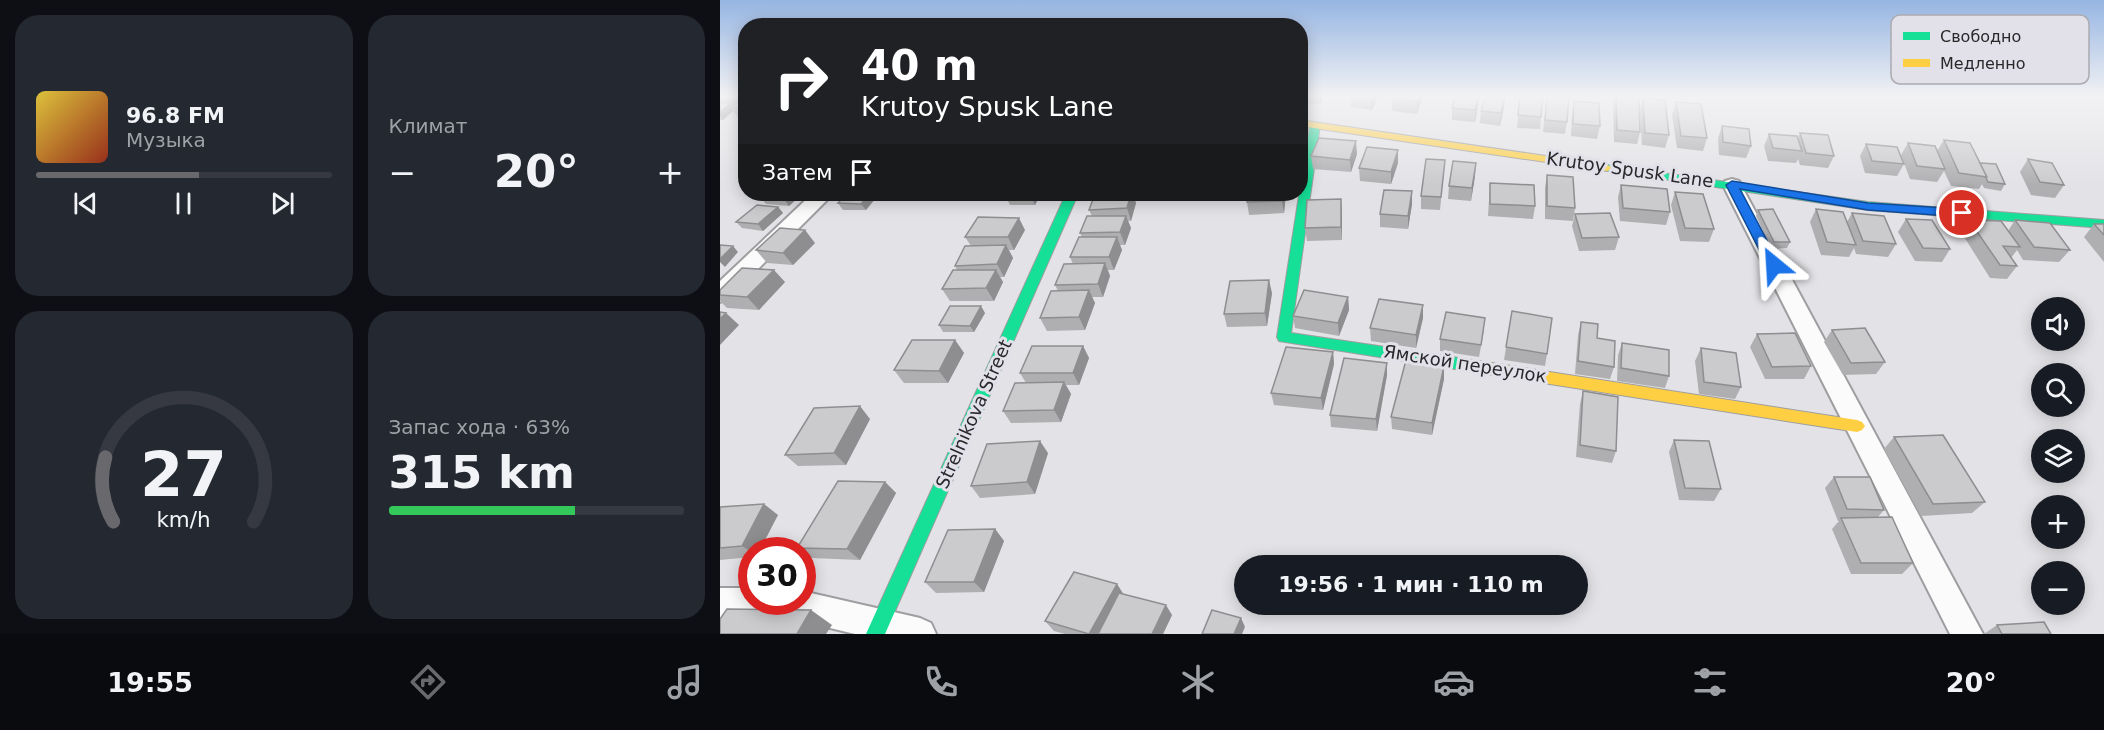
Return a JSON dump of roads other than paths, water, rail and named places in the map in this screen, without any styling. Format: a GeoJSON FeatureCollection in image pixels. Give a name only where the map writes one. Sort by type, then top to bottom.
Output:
{"type":"FeatureCollection","features":[{"type":"Feature","properties":{"kind":"street","name":"Ямской переулок"},"geometry":{"type":"LineString","coordinates":[[1308,173],[1315,126]]}},
{"type":"Feature","properties":{"kind":"street","name":"Krutoy Spusk Lane"},"geometry":{"type":"LineString","coordinates":[[1319,126],[1868,206],[2104,224]]}},
{"type":"Feature","properties":{"kind":"street"},"geometry":{"type":"LineString","coordinates":[[1732,185],[1967,634]]}},
{"type":"Feature","properties":{"kind":"street"},"geometry":{"type":"LineString","coordinates":[[720,294],[816,201]]}},
{"type":"Feature","properties":{"kind":"street","name":"Strelnikova Street"},"geometry":{"type":"LineString","coordinates":[[878,629],[1069,201]]}},
{"type":"Feature","properties":{"kind":"street","name":"Ямской переулок"},"geometry":{"type":"LineString","coordinates":[[1304,201],[1284,337],[1857,426]]}},
{"type":"Feature","properties":{"kind":"street"},"geometry":{"type":"LineString","coordinates":[[720,603],[784,602],[878,629],[920,634]]}}]}
